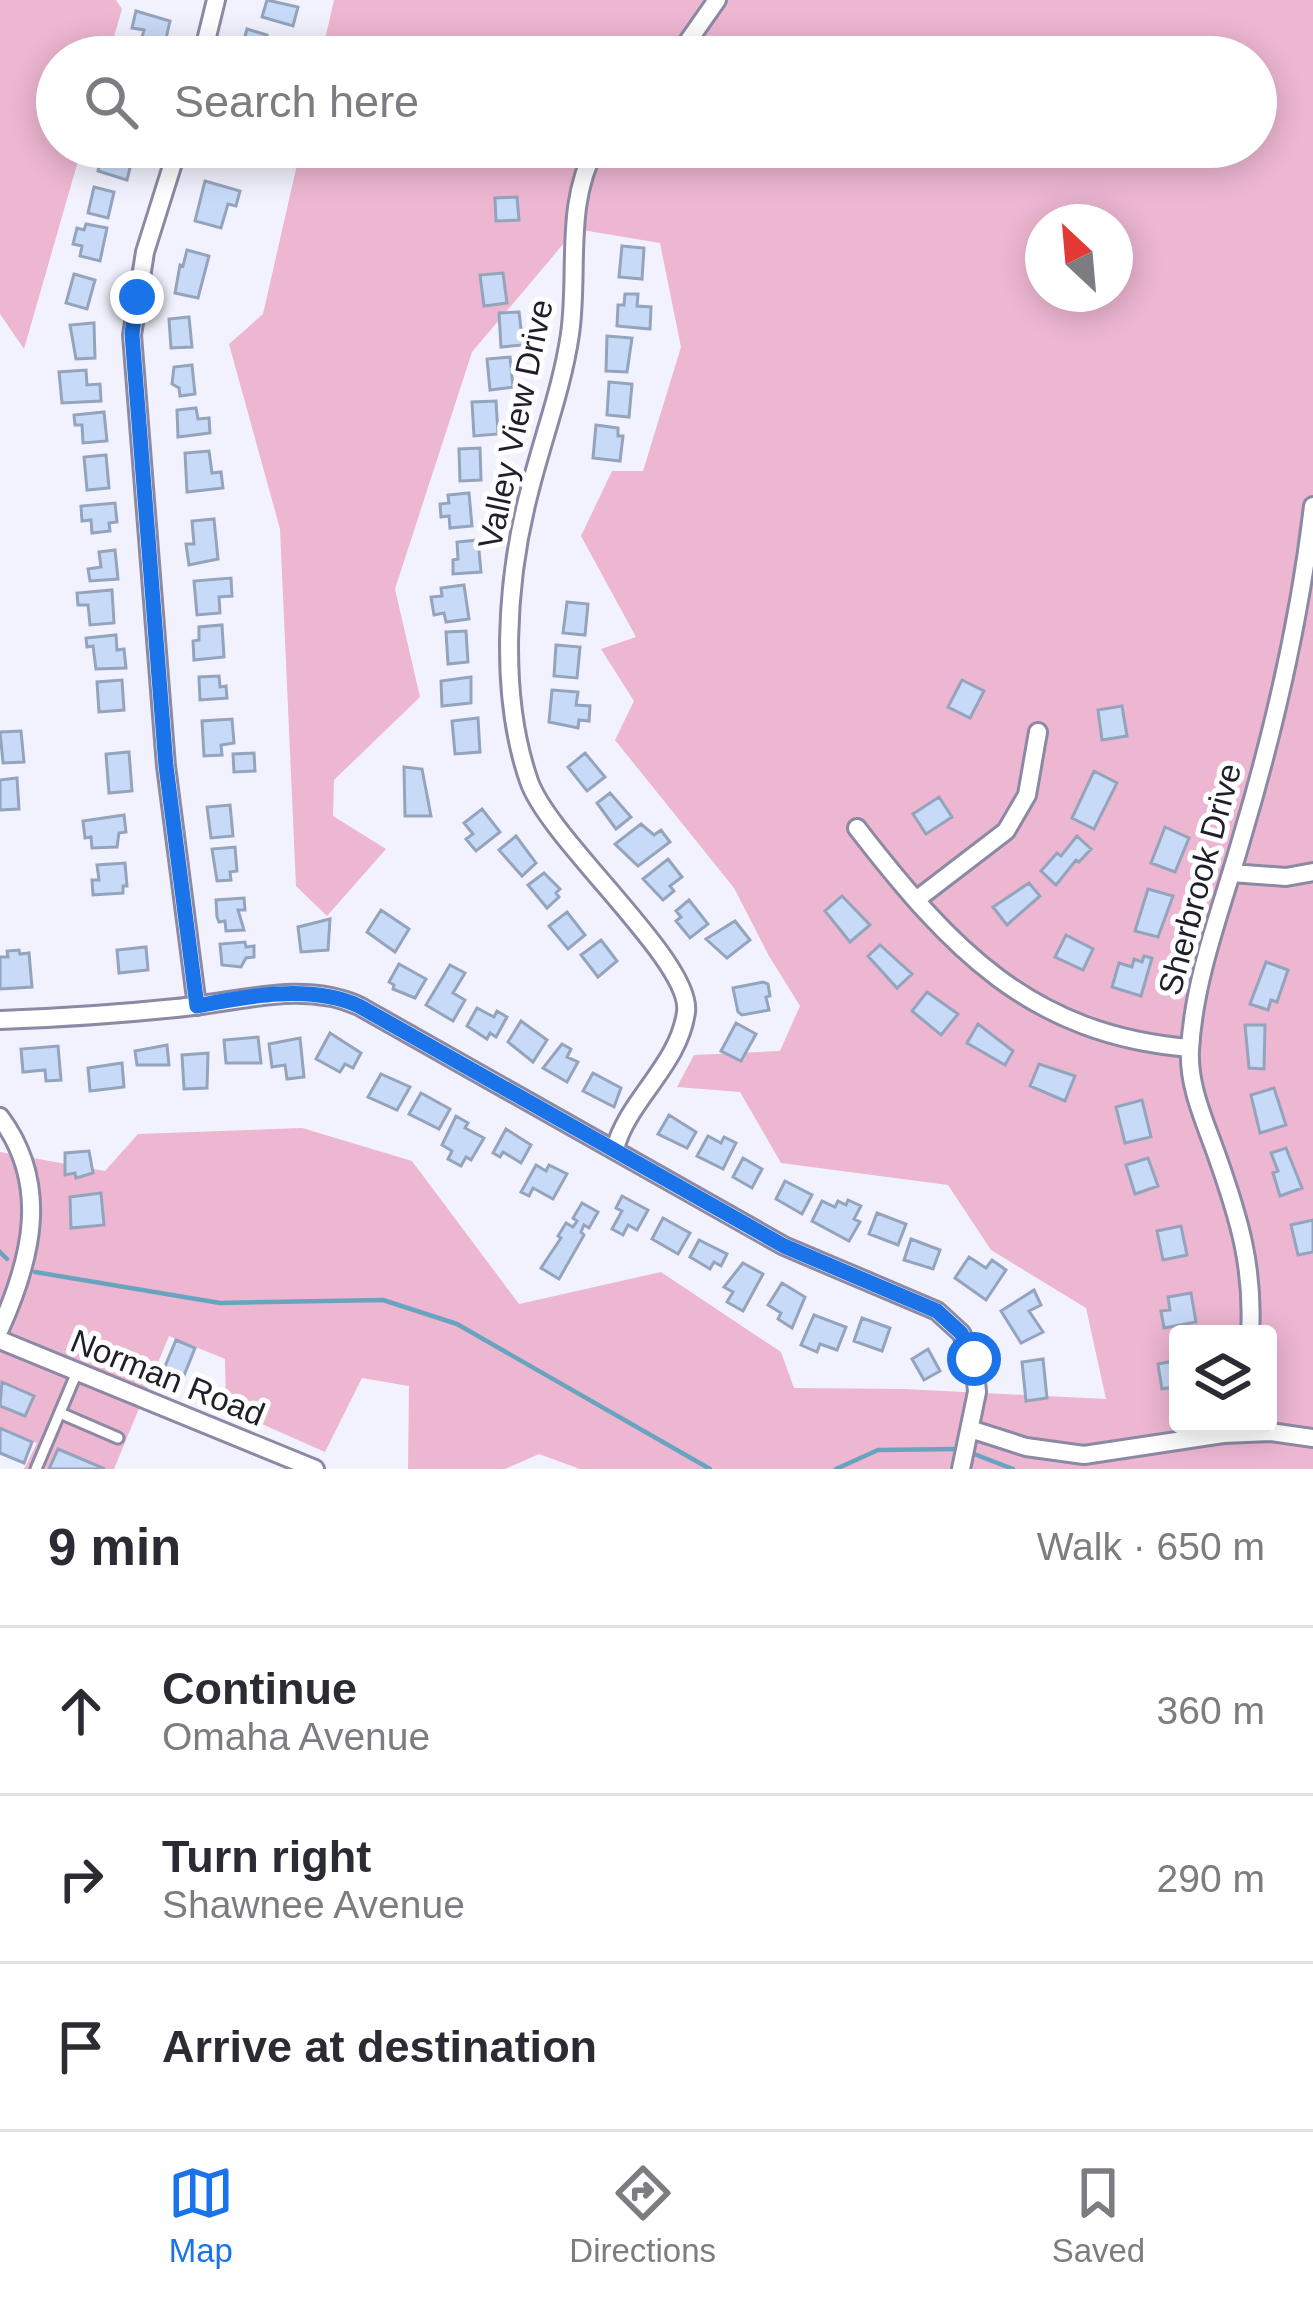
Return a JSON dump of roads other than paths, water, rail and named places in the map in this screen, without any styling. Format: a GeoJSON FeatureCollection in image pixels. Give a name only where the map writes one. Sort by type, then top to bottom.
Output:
{"type":"FeatureCollection","features":[{"type":"Feature","properties":{"kind":"street"},"geometry":{"type":"LineString","coordinates":[[207,36],[216,0]]}},
{"type":"Feature","properties":{"kind":"street"},"geometry":{"type":"LineString","coordinates":[[692,36],[717,0]]}},
{"type":"Feature","properties":{"kind":"street"},"geometry":{"type":"LineString","coordinates":[[171,168],[145,252],[132,334],[166,766],[197,1006]]}},
{"type":"Feature","properties":{"kind":"street","name":"Valley View Drive"},"geometry":{"type":"LineString","coordinates":[[586,168],[576,201],[569,335],[554,409],[521,524],[510,668],[514,728],[538,802],[668,965],[687,1010],[669,1058],[615,1149]]}},
{"type":"Feature","properties":{"kind":"street","name":"Sherbrook Drive"},"geometry":{"type":"LineString","coordinates":[[1251,1325],[1253,1289],[1241,1228],[1195,1092],[1190,1048],[1201,972],[1295,622],[1313,506]]}},
{"type":"Feature","properties":{"kind":"street"},"geometry":{"type":"LineString","coordinates":[[916,900],[1006,831],[1027,795],[1038,732]]}},
{"type":"Feature","properties":{"kind":"street"},"geometry":{"type":"LineString","coordinates":[[857,828],[969,957],[1018,993],[1075,1025],[1141,1044],[1190,1048]]}},
{"type":"Feature","properties":{"kind":"street"},"geometry":{"type":"LineString","coordinates":[[1231,873],[1286,877],[1313,872]]}},
{"type":"Feature","properties":{"kind":"street"},"geometry":{"type":"LineString","coordinates":[[0,1020],[308,993],[336,995],[784,1246],[937,1311],[961,1333],[974,1359],[977,1392],[961,1468]]}},
{"type":"Feature","properties":{"kind":"street"},"geometry":{"type":"LineString","coordinates":[[0,1117],[15,1137],[33,1211],[31,1241],[0,1329]]}},
{"type":"Feature","properties":{"kind":"street","name":"Norman Road"},"geometry":{"type":"LineString","coordinates":[[0,1340],[315,1469]]}},
{"type":"Feature","properties":{"kind":"street"},"geometry":{"type":"LineString","coordinates":[[969,1434],[1084,1455],[1216,1433]]}},
{"type":"Feature","properties":{"kind":"street"},"geometry":{"type":"LineString","coordinates":[[1277,1433],[1313,1438]]}},
{"type":"Feature","properties":{"kind":"lane"},"geometry":{"type":"LineString","coordinates":[[37,1469],[77,1372]]}},
{"type":"Feature","properties":{"kind":"lane"},"geometry":{"type":"LineString","coordinates":[[60,1413],[118,1438]]}},
{"type":"Feature","properties":{"kind":"waterway"},"geometry":{"type":"LineString","coordinates":[[0,1252],[7,1259]]}},
{"type":"Feature","properties":{"kind":"waterway"},"geometry":{"type":"LineString","coordinates":[[35,1272],[220,1303],[383,1300],[457,1324],[710,1469]]}},
{"type":"Feature","properties":{"kind":"waterway"},"geometry":{"type":"LineString","coordinates":[[836,1469],[878,1450],[958,1449]]}},
{"type":"Feature","properties":{"kind":"waterway"},"geometry":{"type":"LineString","coordinates":[[969,1452],[1013,1469]]}}]}
